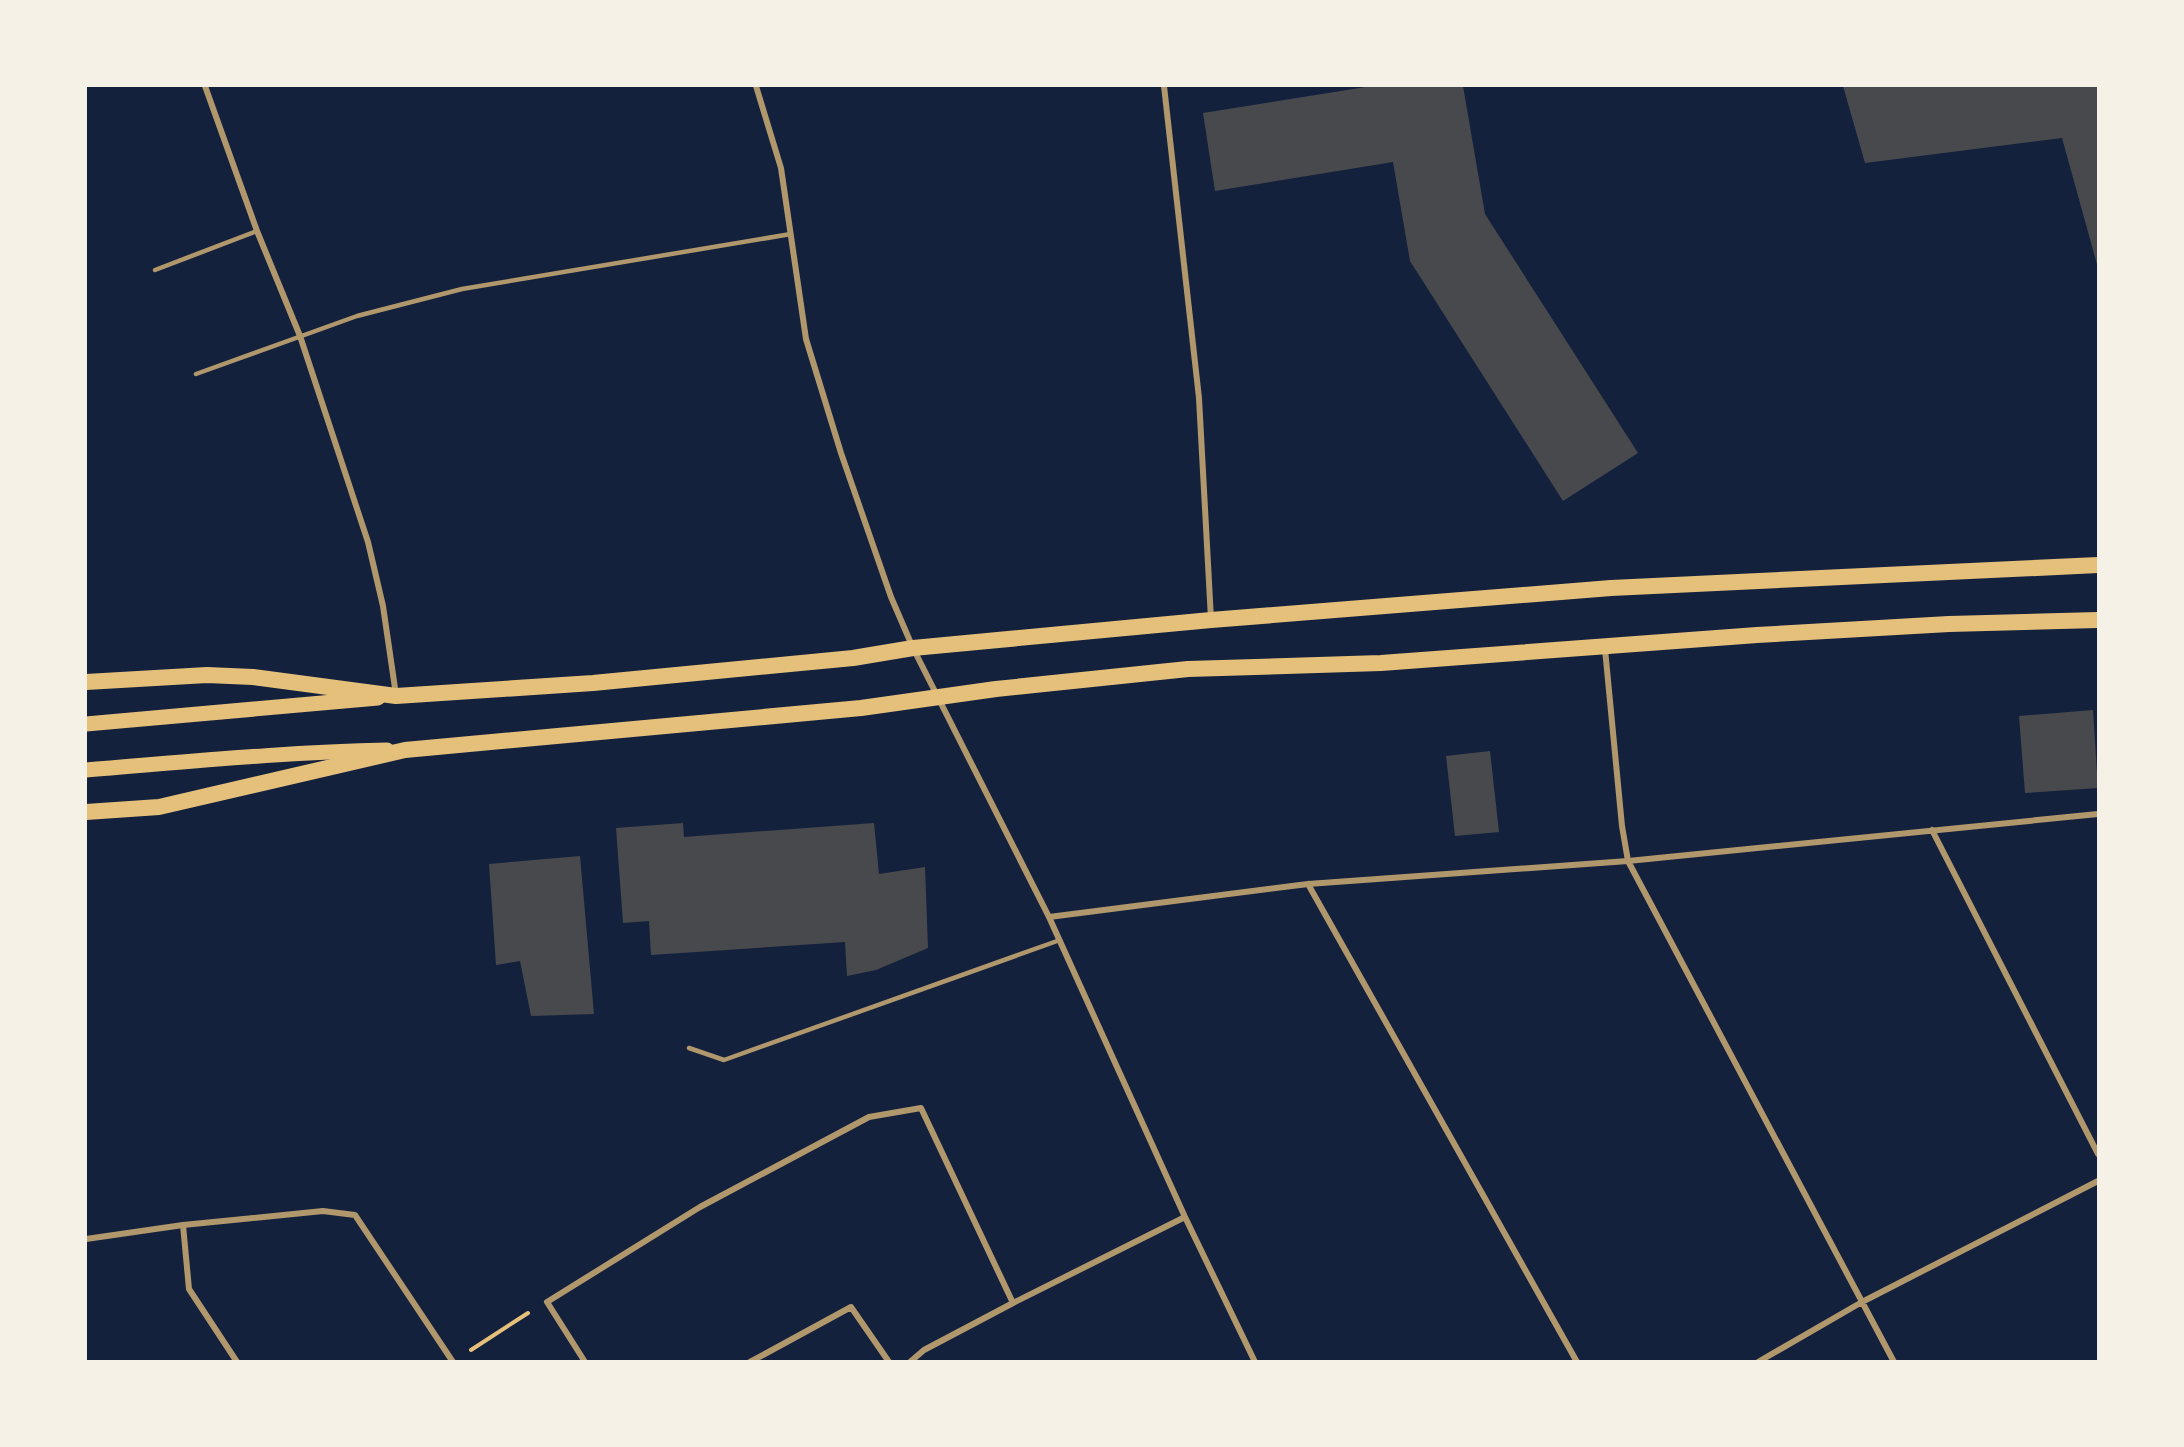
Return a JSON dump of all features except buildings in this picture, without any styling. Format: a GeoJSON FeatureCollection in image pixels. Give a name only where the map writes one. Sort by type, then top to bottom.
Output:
{"type":"FeatureCollection","features":[{"type":"Feature","properties":{"kind":"highway"},"geometry":{"type":"LineString","coordinates":[[86,682],[218,675],[253,677],[396,696],[605,682],[853,658],[913,648],[1211,620],[1611,588],[2098,565]]}},
{"type":"Feature","properties":{"kind":"highway"},"geometry":{"type":"LineString","coordinates":[[86,812],[159,807],[405,750],[861,708],[937,696],[1188,669],[1381,663],[1604,645],[1949,624],[2098,620]]}},
{"type":"Feature","properties":{"kind":"main road"},"geometry":{"type":"LineString","coordinates":[[86,724],[396,696]]}},
{"type":"Feature","properties":{"kind":"main road"},"geometry":{"type":"LineString","coordinates":[[86,770],[341,751],[405,750]]}},
{"type":"Feature","properties":{"kind":"street"},"geometry":{"type":"LineString","coordinates":[[205,86],[257,231],[300,336],[368,542],[383,606],[396,696]]}},
{"type":"Feature","properties":{"kind":"street"},"geometry":{"type":"LineString","coordinates":[[756,86],[781,168],[806,339],[841,453],[891,597],[913,648],[1060,940],[1185,1217],[1255,1362]]}},
{"type":"Feature","properties":{"kind":"street"},"geometry":{"type":"LineString","coordinates":[[1164,86],[1199,398],[1211,620]]}},
{"type":"Feature","properties":{"kind":"street"},"geometry":{"type":"LineString","coordinates":[[1604,645],[1622,826],[1628,861],[1894,1362]]}},
{"type":"Feature","properties":{"kind":"street"},"geometry":{"type":"LineString","coordinates":[[1049,917],[1308,884],[1628,861],[2098,814]]}},
{"type":"Feature","properties":{"kind":"street"},"geometry":{"type":"LineString","coordinates":[[1932,830],[2098,1155]]}},
{"type":"Feature","properties":{"kind":"street"},"geometry":{"type":"LineString","coordinates":[[1308,884],[1577,1362]]}},
{"type":"Feature","properties":{"kind":"street"},"geometry":{"type":"LineString","coordinates":[[585,1362],[547,1302],[700,1207],[869,1117],[921,1108],[1013,1303]]}},
{"type":"Feature","properties":{"kind":"street"},"geometry":{"type":"LineString","coordinates":[[1758,1362],[1862,1302],[2098,1181]]}},
{"type":"Feature","properties":{"kind":"street"},"geometry":{"type":"LineString","coordinates":[[86,1239],[183,1225],[323,1211],[355,1215],[453,1361]]}},
{"type":"Feature","properties":{"kind":"street"},"geometry":{"type":"LineString","coordinates":[[910,1362],[924,1350],[1013,1303],[1185,1217]]}},
{"type":"Feature","properties":{"kind":"street"},"geometry":{"type":"LineString","coordinates":[[183,1225],[189,1290],[237,1362]]}},
{"type":"Feature","properties":{"kind":"street"},"geometry":{"type":"LineString","coordinates":[[750,1362],[851,1307],[889,1362]]}},
{"type":"Feature","properties":{"kind":"lane"},"geometry":{"type":"LineString","coordinates":[[155,270],[257,231]]}},
{"type":"Feature","properties":{"kind":"lane"},"geometry":{"type":"LineString","coordinates":[[196,374],[357,316],[462,289],[791,234]]}},
{"type":"Feature","properties":{"kind":"lane"},"geometry":{"type":"LineString","coordinates":[[689,1048],[724,1060],[1060,940]]}},
{"type":"Feature","properties":{"kind":"path"},"geometry":{"type":"LineString","coordinates":[[453,1361],[547,1302]]}}]}
